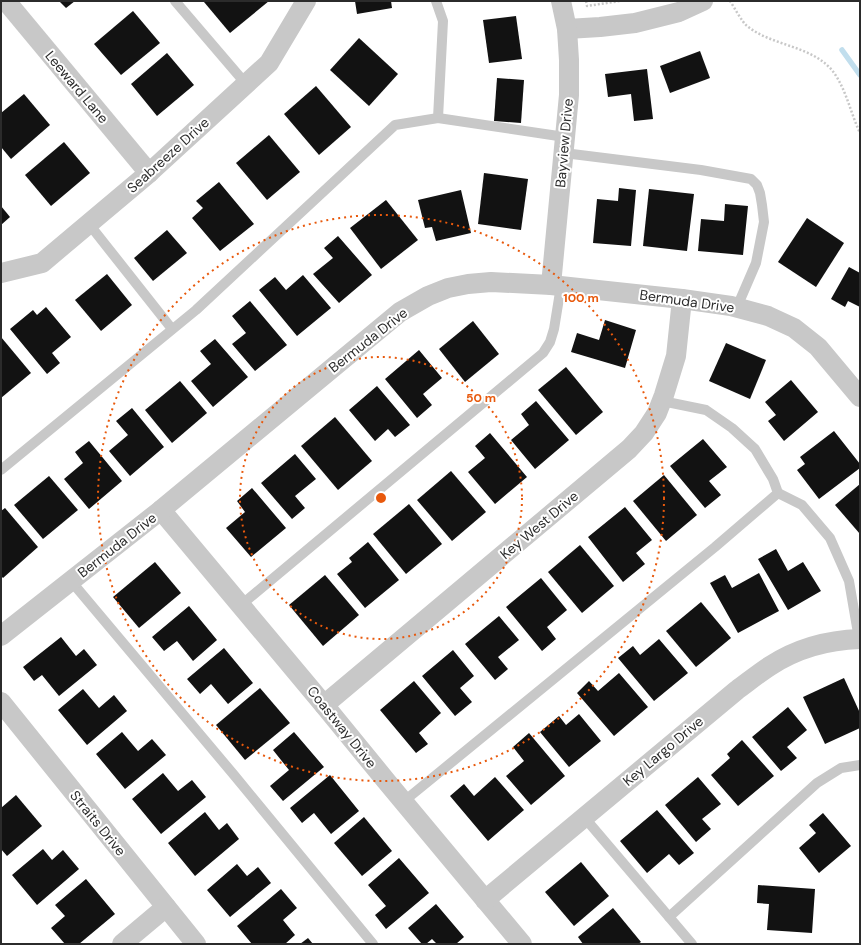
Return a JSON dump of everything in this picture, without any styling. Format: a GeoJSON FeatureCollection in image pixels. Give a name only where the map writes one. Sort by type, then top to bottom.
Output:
{"type":"FeatureCollection","features":[{"type":"Feature","properties":{"kind":"street","name":"Leeward Lane"},"geometry":{"type":"LineString","coordinates":[[6,1],[150,173]]}},
{"type":"Feature","properties":{"kind":"street","name":"Seabreeze Drive"},"geometry":{"type":"LineString","coordinates":[[1,273],[42,263],[150,173],[269,63],[306,1]]}},
{"type":"Feature","properties":{"kind":"street","name":"Bayview Drive"},"geometry":{"type":"LineString","coordinates":[[556,286],[564,145],[569,95],[567,29],[561,1]]}},
{"type":"Feature","properties":{"kind":"street"},"geometry":{"type":"LineString","coordinates":[[567,29],[635,23],[679,12],[703,1]]}},
{"type":"Feature","properties":{"kind":"street","name":"Bermuda Drive"},"geometry":{"type":"LineString","coordinates":[[1,636],[161,510],[400,312],[428,296],[448,288],[491,282],[556,286],[682,299],[737,307],[768,316],[794,328],[818,347],[860,397]]}},
{"type":"Feature","properties":{"kind":"street","name":"Key West Drive"},"geometry":{"type":"LineString","coordinates":[[324,705],[629,449],[644,433],[657,413],[662,401],[676,356],[682,299]]}},
{"type":"Feature","properties":{"kind":"street","name":"Coastway Drive"},"geometry":{"type":"LineString","coordinates":[[161,510],[522,944]]}},
{"type":"Feature","properties":{"kind":"street","name":"Key Largo Drive"},"geometry":{"type":"LineString","coordinates":[[485,900],[738,690],[770,666],[787,656],[817,645],[850,639],[860,639]]}},
{"type":"Feature","properties":{"kind":"street","name":"Straits Drive"},"geometry":{"type":"LineString","coordinates":[[1,702],[196,944]]}},
{"type":"Feature","properties":{"kind":"street"},"geometry":{"type":"LineString","coordinates":[[122,944],[166,907]]}},
{"type":"Feature","properties":{"kind":"lane"},"geometry":{"type":"LineString","coordinates":[[176,1],[246,84]]}},
{"type":"Feature","properties":{"kind":"lane"},"geometry":{"type":"LineString","coordinates":[[436,1],[443,21],[438,118]]}},
{"type":"Feature","properties":{"kind":"lane"},"geometry":{"type":"LineString","coordinates":[[1,470],[196,310],[395,125],[438,118],[564,145],[751,179],[757,185],[760,193],[764,222],[756,263],[737,307]]}},
{"type":"Feature","properties":{"kind":"lane"},"geometry":{"type":"LineString","coordinates":[[89,224],[172,329]]}},
{"type":"Feature","properties":{"kind":"lane"},"geometry":{"type":"LineString","coordinates":[[241,605],[543,353],[550,342],[554,329],[556,286]]}},
{"type":"Feature","properties":{"kind":"lane"},"geometry":{"type":"LineString","coordinates":[[662,401],[706,410],[732,428],[755,449],[774,479],[778,493],[802,505],[830,538],[849,581],[860,639]]}},
{"type":"Feature","properties":{"kind":"lane"},"geometry":{"type":"LineString","coordinates":[[403,802],[703,557],[778,493]]}},
{"type":"Feature","properties":{"kind":"lane"},"geometry":{"type":"LineString","coordinates":[[71,581],[234,775],[373,944]]}},
{"type":"Feature","properties":{"kind":"lane"},"geometry":{"type":"LineString","coordinates":[[669,917],[817,783],[841,768],[860,765]]}},
{"type":"Feature","properties":{"kind":"lane"},"geometry":{"type":"LineString","coordinates":[[584,817],[692,944]]}},
{"type":"Feature","properties":{"kind":"path"},"geometry":{"type":"LineString","coordinates":[[586,1],[587,6],[620,1]]}},
{"type":"Feature","properties":{"kind":"path"},"geometry":{"type":"LineString","coordinates":[[730,1],[746,25],[766,37],[816,56],[831,69],[843,88],[860,133]]}},
{"type":"Feature","properties":{"kind":"building"},"geometry":{"type":"Polygon","coordinates":[[[59,1],[75,1],[66,8],[59,1]]]}},
{"type":"Feature","properties":{"kind":"building"},"geometry":{"type":"Polygon","coordinates":[[[269,1],[230,33],[204,2],[269,1]]]}},
{"type":"Feature","properties":{"kind":"building"},"geometry":{"type":"Polygon","coordinates":[[[355,1],[391,1],[392,8],[357,14],[355,1]]]}},
{"type":"Feature","properties":{"kind":"building"},"geometry":{"type":"Polygon","coordinates":[[[133,11],[160,43],[121,75],[94,44],[133,11]]]}},
{"type":"Feature","properties":{"kind":"building"},"geometry":{"type":"Polygon","coordinates":[[[516,16],[522,59],[489,63],[483,20],[516,16]]]}},
{"type":"Feature","properties":{"kind":"building"},"geometry":{"type":"Polygon","coordinates":[[[359,38],[398,74],[369,106],[330,70],[359,38]]]}},
{"type":"Feature","properties":{"kind":"building"},"geometry":{"type":"Polygon","coordinates":[[[700,51],[710,78],[670,93],[660,66],[700,51]]]}},
{"type":"Feature","properties":{"kind":"building"},"geometry":{"type":"Polygon","coordinates":[[[167,53],[194,85],[157,116],[131,84],[167,53]]]}},
{"type":"Feature","properties":{"kind":"building"},"geometry":{"type":"Polygon","coordinates":[[[647,69],[653,119],[634,121],[631,94],[608,97],[605,74],[647,69]]]}},
{"type":"Feature","properties":{"kind":"building"},"geometry":{"type":"Polygon","coordinates":[[[497,78],[524,80],[521,123],[494,121],[497,78]]]}},
{"type":"Feature","properties":{"kind":"building"},"geometry":{"type":"Polygon","coordinates":[[[316,86],[351,127],[319,155],[284,114],[316,86]]]}},
{"type":"Feature","properties":{"kind":"building"},"geometry":{"type":"Polygon","coordinates":[[[24,94],[50,125],[11,159],[1,147],[1,113],[24,94]]]}},
{"type":"Feature","properties":{"kind":"building"},"geometry":{"type":"Polygon","coordinates":[[[269,135],[300,172],[267,200],[236,163],[269,135]]]}},
{"type":"Feature","properties":{"kind":"building"},"geometry":{"type":"Polygon","coordinates":[[[64,142],[90,173],[51,206],[25,175],[64,142]]]}},
{"type":"Feature","properties":{"kind":"building"},"geometry":{"type":"Polygon","coordinates":[[[484,173],[528,179],[521,230],[478,224],[484,173]]]}},
{"type":"Feature","properties":{"kind":"building"},"geometry":{"type":"Polygon","coordinates":[[[219,182],[254,224],[220,251],[192,218],[203,208],[196,201],[219,182]]]}},
{"type":"Feature","properties":{"kind":"building"},"geometry":{"type":"Polygon","coordinates":[[[619,188],[636,190],[631,246],[593,243],[597,199],[618,201],[619,188]]]}},
{"type":"Feature","properties":{"kind":"building"},"geometry":{"type":"Polygon","coordinates":[[[649,189],[694,194],[687,251],[643,246],[649,189]]]}},
{"type":"Feature","properties":{"kind":"building"},"geometry":{"type":"Polygon","coordinates":[[[461,190],[471,233],[436,241],[432,227],[425,228],[418,200],[461,190]]]}},
{"type":"Feature","properties":{"kind":"building"},"geometry":{"type":"Polygon","coordinates":[[[386,200],[418,240],[381,269],[350,228],[386,200]]]}},
{"type":"Feature","properties":{"kind":"building"},"geometry":{"type":"Polygon","coordinates":[[[725,204],[748,206],[743,255],[698,251],[701,219],[724,221],[725,204]]]}},
{"type":"Feature","properties":{"kind":"building"},"geometry":{"type":"Polygon","coordinates":[[[1,206],[10,217],[1,225],[1,206]]]}},
{"type":"Feature","properties":{"kind":"building"},"geometry":{"type":"Polygon","coordinates":[[[807,218],[844,243],[816,287],[778,262],[807,218]]]}},
{"type":"Feature","properties":{"kind":"building"},"geometry":{"type":"Polygon","coordinates":[[[167,230],[187,253],[153,281],[134,258],[167,230]]]}},
{"type":"Feature","properties":{"kind":"building"},"geometry":{"type":"Polygon","coordinates":[[[338,236],[372,275],[339,303],[313,274],[333,258],[324,248],[338,236]]]}},
{"type":"Feature","properties":{"kind":"building"},"geometry":{"type":"Polygon","coordinates":[[[849,267],[860,273],[860,307],[848,301],[845,307],[831,299],[849,267]]]}},
{"type":"Feature","properties":{"kind":"building"},"geometry":{"type":"Polygon","coordinates":[[[107,274],[132,305],[101,331],[75,300],[107,274]]]}},
{"type":"Feature","properties":{"kind":"building"},"geometry":{"type":"Polygon","coordinates":[[[303,275],[331,308],[297,336],[259,290],[275,277],[286,290],[303,275]]]}},
{"type":"Feature","properties":{"kind":"building"},"geometry":{"type":"Polygon","coordinates":[[[250,301],[287,345],[255,371],[232,344],[246,333],[232,316],[250,301]]]}},
{"type":"Feature","properties":{"kind":"building"},"geometry":{"type":"Polygon","coordinates":[[[46,307],[71,337],[52,353],[60,363],[47,374],[10,329],[33,310],[37,315],[46,307]]]}},
{"type":"Feature","properties":{"kind":"building"},"geometry":{"type":"Polygon","coordinates":[[[605,320],[636,330],[625,368],[571,352],[577,333],[599,340],[605,320]]]}},
{"type":"Feature","properties":{"kind":"building"},"geometry":{"type":"Polygon","coordinates":[[[473,321],[499,354],[465,382],[439,349],[473,321]]]}},
{"type":"Feature","properties":{"kind":"building"},"geometry":{"type":"Polygon","coordinates":[[[1,337],[31,373],[1,398],[1,337]]]}},
{"type":"Feature","properties":{"kind":"building"},"geometry":{"type":"Polygon","coordinates":[[[215,339],[248,377],[213,407],[191,381],[211,364],[200,351],[215,339]]]}},
{"type":"Feature","properties":{"kind":"building"},"geometry":{"type":"Polygon","coordinates":[[[726,343],[766,360],[750,399],[709,381],[726,343]]]}},
{"type":"Feature","properties":{"kind":"building"},"geometry":{"type":"Polygon","coordinates":[[[419,350],[442,378],[423,394],[432,405],[417,418],[385,379],[419,350]]]}},
{"type":"Feature","properties":{"kind":"building"},"geometry":{"type":"Polygon","coordinates":[[[566,367],[603,412],[576,435],[538,390],[566,367]]]}},
{"type":"Feature","properties":{"kind":"building"},"geometry":{"type":"Polygon","coordinates":[[[791,380],[818,412],[784,441],[768,421],[776,415],[765,402],[791,380]]]}},
{"type":"Feature","properties":{"kind":"building"},"geometry":{"type":"Polygon","coordinates":[[[180,381],[207,413],[172,443],[145,410],[180,381]]]}},
{"type":"Feature","properties":{"kind":"building"},"geometry":{"type":"Polygon","coordinates":[[[377,386],[410,425],[395,437],[388,429],[375,441],[349,410],[377,386]]]}},
{"type":"Feature","properties":{"kind":"building"},"geometry":{"type":"Polygon","coordinates":[[[536,401],[569,440],[535,469],[511,440],[529,425],[521,414],[536,401]]]}},
{"type":"Feature","properties":{"kind":"building"},"geometry":{"type":"Polygon","coordinates":[[[132,408],[164,447],[130,476],[109,451],[128,435],[116,421],[132,408]]]}},
{"type":"Feature","properties":{"kind":"building"},"geometry":{"type":"Polygon","coordinates":[[[335,417],[372,461],[338,490],[301,446],[335,417]]]}},
{"type":"Feature","properties":{"kind":"building"},"geometry":{"type":"Polygon","coordinates":[[[834,431],[860,464],[860,468],[819,499],[797,470],[805,464],[800,457],[834,431]]]}},
{"type":"Feature","properties":{"kind":"building"},"geometry":{"type":"Polygon","coordinates":[[[490,433],[527,477],[495,504],[468,472],[485,458],[475,446],[490,433]]]}},
{"type":"Feature","properties":{"kind":"building"},"geometry":{"type":"Polygon","coordinates":[[[703,439],[727,467],[709,481],[721,495],[705,508],[670,466],[703,439]]]}},
{"type":"Feature","properties":{"kind":"building"},"geometry":{"type":"Polygon","coordinates":[[[89,441],[122,481],[89,509],[64,479],[83,463],[75,452],[89,441]]]}},
{"type":"Feature","properties":{"kind":"building"},"geometry":{"type":"Polygon","coordinates":[[[295,454],[316,479],[295,496],[305,508],[292,519],[261,483],[295,454]]]}},
{"type":"Feature","properties":{"kind":"building"},"geometry":{"type":"Polygon","coordinates":[[[451,471],[486,512],[452,541],[417,500],[451,471]]]}},
{"type":"Feature","properties":{"kind":"building"},"geometry":{"type":"Polygon","coordinates":[[[664,475],[697,515],[666,541],[633,501],[664,475]]]}},
{"type":"Feature","properties":{"kind":"building"},"geometry":{"type":"Polygon","coordinates":[[[49,476],[78,510],[43,539],[14,505],[49,476]]]}},
{"type":"Feature","properties":{"kind":"building"},"geometry":{"type":"Polygon","coordinates":[[[860,484],[860,534],[835,505],[860,484]]]}},
{"type":"Feature","properties":{"kind":"building"},"geometry":{"type":"Polygon","coordinates":[[[252,488],[286,528],[251,557],[226,528],[245,512],[237,501],[252,488]]]}},
{"type":"Feature","properties":{"kind":"building"},"geometry":{"type":"Polygon","coordinates":[[[409,504],[442,544],[406,574],[373,534],[409,504]]]}},
{"type":"Feature","properties":{"kind":"building"},"geometry":{"type":"Polygon","coordinates":[[[625,507],[652,540],[636,553],[645,564],[623,582],[588,537],[625,507]]]}},
{"type":"Feature","properties":{"kind":"building"},"geometry":{"type":"Polygon","coordinates":[[[5,508],[38,547],[3,578],[1,576],[1,511],[5,508]]]}},
{"type":"Feature","properties":{"kind":"building"},"geometry":{"type":"Polygon","coordinates":[[[368,542],[399,580],[365,608],[337,574],[352,562],[349,558],[368,542]]]}},
{"type":"Feature","properties":{"kind":"building"},"geometry":{"type":"Polygon","coordinates":[[[580,545],[614,586],[582,613],[548,572],[580,545]]]}},
{"type":"Feature","properties":{"kind":"building"},"geometry":{"type":"Polygon","coordinates":[[[776,549],[788,571],[803,562],[821,591],[788,610],[758,559],[776,549]]]}},
{"type":"Feature","properties":{"kind":"building"},"geometry":{"type":"Polygon","coordinates":[[[155,562],[181,593],[139,628],[113,597],[155,562]]]}},
{"type":"Feature","properties":{"kind":"building"},"geometry":{"type":"Polygon","coordinates":[[[759,573],[779,611],[738,633],[710,583],[725,575],[732,588],[759,573]]]}},
{"type":"Feature","properties":{"kind":"building"},"geometry":{"type":"Polygon","coordinates":[[[325,575],[359,615],[323,646],[289,605],[325,575]]]}},
{"type":"Feature","properties":{"kind":"building"},"geometry":{"type":"Polygon","coordinates":[[[541,578],[567,610],[547,627],[556,639],[542,651],[506,607],[541,578]]]}},
{"type":"Feature","properties":{"kind":"building"},"geometry":{"type":"Polygon","coordinates":[[[701,602],[731,638],[696,667],[666,631],[701,602]]]}},
{"type":"Feature","properties":{"kind":"building"},"geometry":{"type":"Polygon","coordinates":[[[189,606],[217,640],[193,661],[177,641],[164,651],[152,637],[189,606]]]}},
{"type":"Feature","properties":{"kind":"building"},"geometry":{"type":"Polygon","coordinates":[[[499,616],[519,640],[498,657],[508,669],[495,680],[465,644],[499,616]]]}},
{"type":"Feature","properties":{"kind":"building"},"geometry":{"type":"Polygon","coordinates":[[[61,637],[76,656],[84,649],[97,665],[59,696],[42,675],[34,681],[23,667],[61,637]]]}},
{"type":"Feature","properties":{"kind":"building"},"geometry":{"type":"Polygon","coordinates":[[[659,639],[688,673],[654,701],[618,658],[633,646],[640,655],[659,639]]]}},
{"type":"Feature","properties":{"kind":"building"},"geometry":{"type":"Polygon","coordinates":[[[224,648],[253,683],[228,704],[211,684],[200,694],[187,679],[224,648]]]}},
{"type":"Feature","properties":{"kind":"building"},"geometry":{"type":"Polygon","coordinates":[[[453,650],[474,676],[460,688],[472,702],[455,716],[422,676],[453,650]]]}},
{"type":"Feature","properties":{"kind":"building"},"geometry":{"type":"Polygon","coordinates":[[[619,673],[648,707],[614,736],[577,693],[589,681],[598,691],[619,673]]]}},
{"type":"Feature","properties":{"kind":"building"},"geometry":{"type":"Polygon","coordinates":[[[844,678],[860,713],[860,728],[825,744],[803,697],[844,678]]]}},
{"type":"Feature","properties":{"kind":"building"},"geometry":{"type":"Polygon","coordinates":[[[414,681],[441,713],[419,733],[428,744],[416,753],[380,710],[414,681]]]}},
{"type":"Feature","properties":{"kind":"building"},"geometry":{"type":"Polygon","coordinates":[[[260,688],[290,723],[245,760],[216,725],[260,688]]]}},
{"type":"Feature","properties":{"kind":"building"},"geometry":{"type":"Polygon","coordinates":[[[83,689],[99,708],[114,695],[127,711],[87,745],[58,710],[83,689]]]}},
{"type":"Feature","properties":{"kind":"building"},"geometry":{"type":"Polygon","coordinates":[[[788,707],[807,730],[787,747],[797,758],[781,771],[752,737],[788,707]]]}},
{"type":"Feature","properties":{"kind":"building"},"geometry":{"type":"Polygon","coordinates":[[[579,714],[601,741],[569,767],[540,732],[559,716],[566,725],[579,714]]]}},
{"type":"Feature","properties":{"kind":"building"},"geometry":{"type":"Polygon","coordinates":[[[122,732],[138,751],[152,739],[166,755],[125,789],[96,754],[122,732]]]}},
{"type":"Feature","properties":{"kind":"building"},"geometry":{"type":"Polygon","coordinates":[[[294,732],[324,767],[283,801],[270,786],[289,770],[273,750],[294,732]]]}},
{"type":"Feature","properties":{"kind":"building"},"geometry":{"type":"Polygon","coordinates":[[[529,733],[565,776],[531,805],[506,776],[524,761],[513,747],[529,733]]]}},
{"type":"Feature","properties":{"kind":"building"},"geometry":{"type":"Polygon","coordinates":[[[742,740],[774,776],[738,806],[711,775],[730,758],[727,754],[742,740]]]}},
{"type":"Feature","properties":{"kind":"building"},"geometry":{"type":"Polygon","coordinates":[[[163,773],[178,791],[192,780],[206,797],[161,834],[132,799],[163,773]]]}},
{"type":"Feature","properties":{"kind":"building"},"geometry":{"type":"Polygon","coordinates":[[[330,775],[359,811],[331,834],[314,813],[302,823],[290,808],[330,775]]]}},
{"type":"Feature","properties":{"kind":"building"},"geometry":{"type":"Polygon","coordinates":[[[495,777],[524,810],[488,841],[450,796],[464,784],[474,796],[495,777]]]}},
{"type":"Feature","properties":{"kind":"building"},"geometry":{"type":"Polygon","coordinates":[[[698,777],[721,804],[702,819],[711,829],[696,842],[665,805],[698,777]]]}},
{"type":"Feature","properties":{"kind":"building"},"geometry":{"type":"Polygon","coordinates":[[[16,795],[42,826],[7,856],[1,849],[1,808],[16,795]]]}},
{"type":"Feature","properties":{"kind":"building"},"geometry":{"type":"Polygon","coordinates":[[[657,810],[694,853],[679,865],[669,854],[647,873],[620,841],[657,810]]]}},
{"type":"Feature","properties":{"kind":"building"},"geometry":{"type":"Polygon","coordinates":[[[205,812],[219,830],[227,823],[239,839],[195,876],[168,843],[205,812]]]}},
{"type":"Feature","properties":{"kind":"building"},"geometry":{"type":"Polygon","coordinates":[[[823,813],[851,846],[819,873],[799,848],[816,833],[809,825],[823,813]]]}},
{"type":"Feature","properties":{"kind":"building"},"geometry":{"type":"Polygon","coordinates":[[[364,817],[392,851],[362,876],[334,843],[364,817]]]}},
{"type":"Feature","properties":{"kind":"building"},"geometry":{"type":"Polygon","coordinates":[[[43,849],[52,860],[63,850],[79,869],[37,905],[12,875],[43,849]]]}},
{"type":"Feature","properties":{"kind":"building"},"geometry":{"type":"Polygon","coordinates":[[[399,858],[429,893],[386,929],[375,915],[386,906],[368,885],[399,858]]]}},
{"type":"Feature","properties":{"kind":"building"},"geometry":{"type":"Polygon","coordinates":[[[581,862],[609,896],[574,926],[545,892],[581,862]]]}},
{"type":"Feature","properties":{"kind":"building"},"geometry":{"type":"Polygon","coordinates":[[[237,864],[247,876],[258,867],[271,883],[230,917],[207,890],[237,864]]]}},
{"type":"Feature","properties":{"kind":"building"},"geometry":{"type":"Polygon","coordinates":[[[86,879],[115,914],[79,944],[65,944],[51,928],[65,916],[55,905],[86,879]]]}},
{"type":"Feature","properties":{"kind":"building"},"geometry":{"type":"Polygon","coordinates":[[[758,885],[815,889],[812,933],[767,930],[769,904],[757,903],[758,885]]]}},
{"type":"Feature","properties":{"kind":"building"},"geometry":{"type":"Polygon","coordinates":[[[281,889],[297,908],[283,920],[295,935],[285,944],[252,944],[237,926],[281,889]]]}},
{"type":"Feature","properties":{"kind":"building"},"geometry":{"type":"Polygon","coordinates":[[[436,904],[464,937],[456,944],[437,944],[432,939],[426,944],[422,944],[408,928],[436,904]]]}},
{"type":"Feature","properties":{"kind":"building"},"geometry":{"type":"Polygon","coordinates":[[[613,908],[641,942],[638,944],[583,944],[578,937],[613,908]]]}},
{"type":"Feature","properties":{"kind":"building"},"geometry":{"type":"Polygon","coordinates":[[[308,938],[313,944],[300,944],[308,938]]]}},
{"type":"Feature","properties":{"kind":"waterway"},"geometry":{"type":"LineString","coordinates":[[842,50],[860,75]]}}]}
